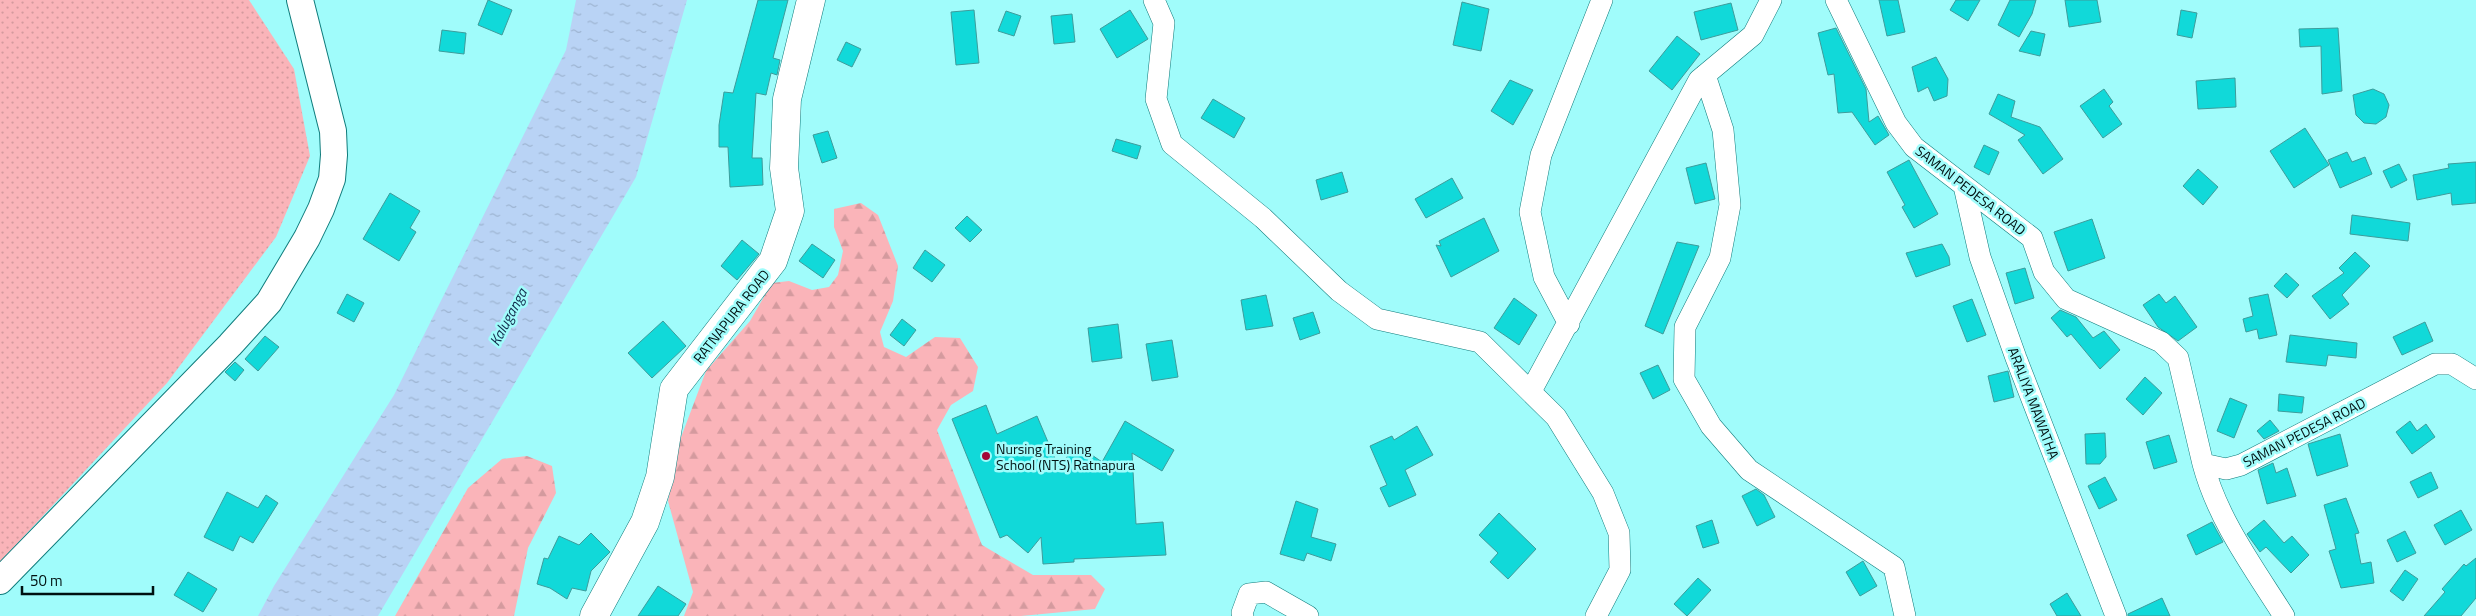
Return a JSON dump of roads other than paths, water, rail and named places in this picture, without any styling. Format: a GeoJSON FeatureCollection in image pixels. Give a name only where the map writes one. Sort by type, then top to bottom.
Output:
{"type":"FeatureCollection","features":[{"type":"Feature","properties":{"kind":"highway","name":"RATNAPURA ROAD"},"geometry":{"type":"LineString","coordinates":[[594,616],[644,522],[660,477],[674,389],[774,261],[790,211],[784,168],[787,99],[811,0]]}},
{"type":"Feature","properties":{"kind":"street"},"geometry":{"type":"LineString","coordinates":[[0,581],[230,345],[269,302],[307,238],[321,209],[332,179],[334,156],[331,122],[300,0]]}},
{"type":"Feature","properties":{"kind":"street"},"geometry":{"type":"LineString","coordinates":[[1154,0],[1164,23],[1156,99],[1172,144],[1263,218],[1339,291],[1377,319],[1480,342],[1556,417],[1602,493],[1619,533],[1620,570],[1596,616]]}},
{"type":"Feature","properties":{"kind":"street"},"geometry":{"type":"LineString","coordinates":[[1569,324],[1544,277],[1530,212],[1541,155],[1602,0]]}},
{"type":"Feature","properties":{"kind":"street"},"geometry":{"type":"LineString","coordinates":[[1530,391],[1569,324],[1695,89],[1705,75],[1754,36],[1770,0]]}},
{"type":"Feature","properties":{"kind":"street","name":"SAMAN PEDESA ROAD"},"geometry":{"type":"LineString","coordinates":[[1836,0],[1896,123],[1914,147],[2032,238],[2044,272],[2066,299],[2161,342],[2178,358],[2203,464],[2226,469],[2241,465],[2435,364],[2452,364],[2476,379]]}},
{"type":"Feature","properties":{"kind":"street"},"geometry":{"type":"LineString","coordinates":[[1705,75],[1723,130],[1730,205],[1720,258],[1685,327],[1684,379],[1711,426],[1749,470],[1894,567],[1905,616]]}},
{"type":"Feature","properties":{"kind":"street","name":"ARALIYA MAWATHA"},"geometry":{"type":"LineString","coordinates":[[1964,186],[1980,257],[2016,358],[2116,616]]}},
{"type":"Feature","properties":{"kind":"street"},"geometry":{"type":"LineString","coordinates":[[2203,464],[2211,493],[2239,546],[2284,616]]}},
{"type":"Feature","properties":{"kind":"street"},"geometry":{"type":"LineString","coordinates":[[1243,616],[1242,613],[1249,594],[1266,592],[1308,616]]}},
{"type":"Feature","properties":{"kind":"water","name":"Kaluganga"},"geometry":{"type":"Polygon","coordinates":[[[576,0],[687,0],[636,177],[378,616],[258,616],[274,586],[394,395],[566,50],[576,0]]]}},
{"type":"Feature","properties":{"kind":"place","name":"Nursing Training School (NTS) Ratnapura"},"geometry":{"type":"Point","coordinates":[986,456]}}]}
